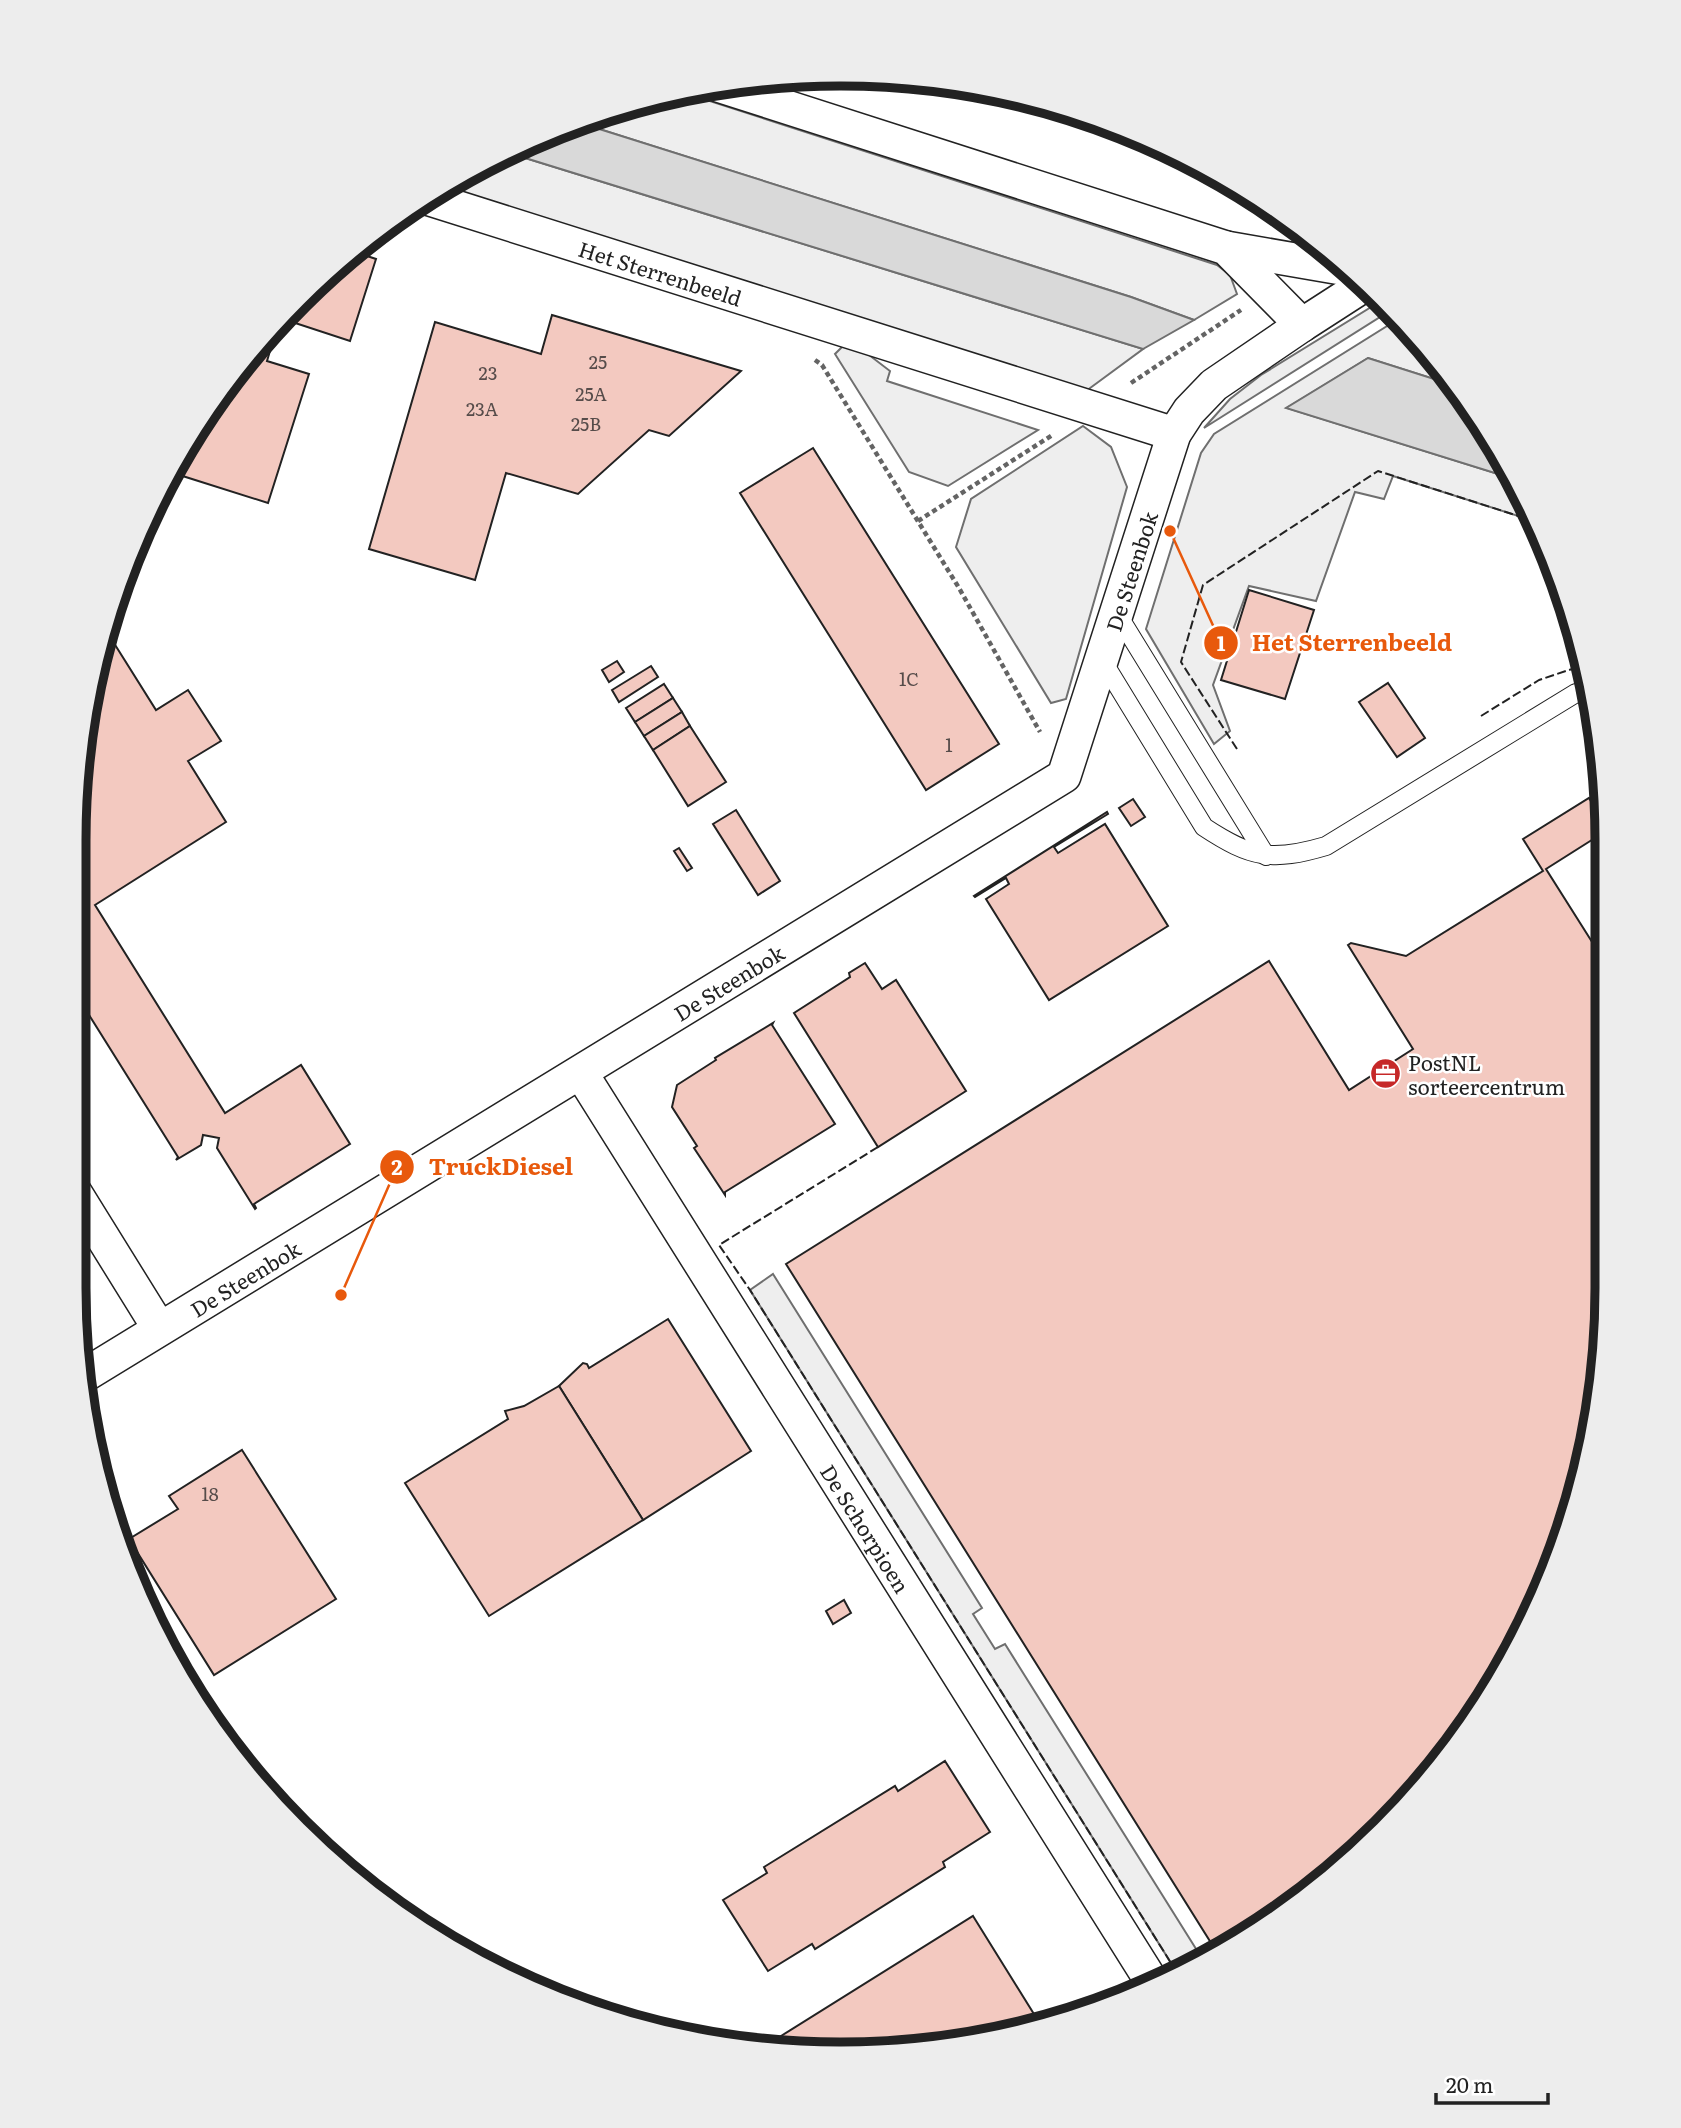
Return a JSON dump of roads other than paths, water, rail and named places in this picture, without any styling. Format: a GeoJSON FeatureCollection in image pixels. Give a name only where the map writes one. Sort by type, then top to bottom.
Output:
{"type":"FeatureCollection","features":[{"type":"Feature","properties":{"kind":"street"},"geometry":{"type":"LineString","coordinates":[[741,92],[1226,248],[1329,266]]}},
{"type":"Feature","properties":{"kind":"street","name":"Het Sterrenbeeld"},"geometry":{"type":"LineString","coordinates":[[439,202],[1174,434]]}},
{"type":"Feature","properties":{"kind":"street"},"geometry":{"type":"LineString","coordinates":[[1226,248],[1302,325]]}},
{"type":"Feature","properties":{"kind":"street"},"geometry":{"type":"LineString","coordinates":[[1174,434],[1189,411],[1214,385],[1356,290]]}},
{"type":"Feature","properties":{"kind":"street","name":"De Steenbok"},"geometry":{"type":"LineString","coordinates":[[91,1371],[1064,776],[1115,610],[1174,434]]}},
{"type":"Feature","properties":{"kind":"street","name":"De Schorpioen"},"geometry":{"type":"LineString","coordinates":[[581,1073],[1148,1976]]}},
{"type":"Feature","properties":{"kind":"street"},"geometry":{"type":"LineString","coordinates":[[86,1210],[159,1328]]}},
{"type":"Feature","properties":{"kind":"lane"},"geometry":{"type":"LineString","coordinates":[[1115,610],[1266,856]]}},
{"type":"Feature","properties":{"kind":"lane"},"geometry":{"type":"LineString","coordinates":[[1101,658],[1203,827],[1228,844],[1266,856],[1297,855],[1326,846],[1581,692]]}},
{"type":"Feature","properties":{"kind":"place","name":"Het Sterrenbeeld"},"geometry":{"type":"Point","coordinates":[1170,531]}},
{"type":"Feature","properties":{"kind":"place","name":"PostNL sorteercentrum"},"geometry":{"type":"Point","coordinates":[1385,1073]}},
{"type":"Feature","properties":{"kind":"place","name":"TruckDiesel"},"geometry":{"type":"Point","coordinates":[341,1295]}}]}
